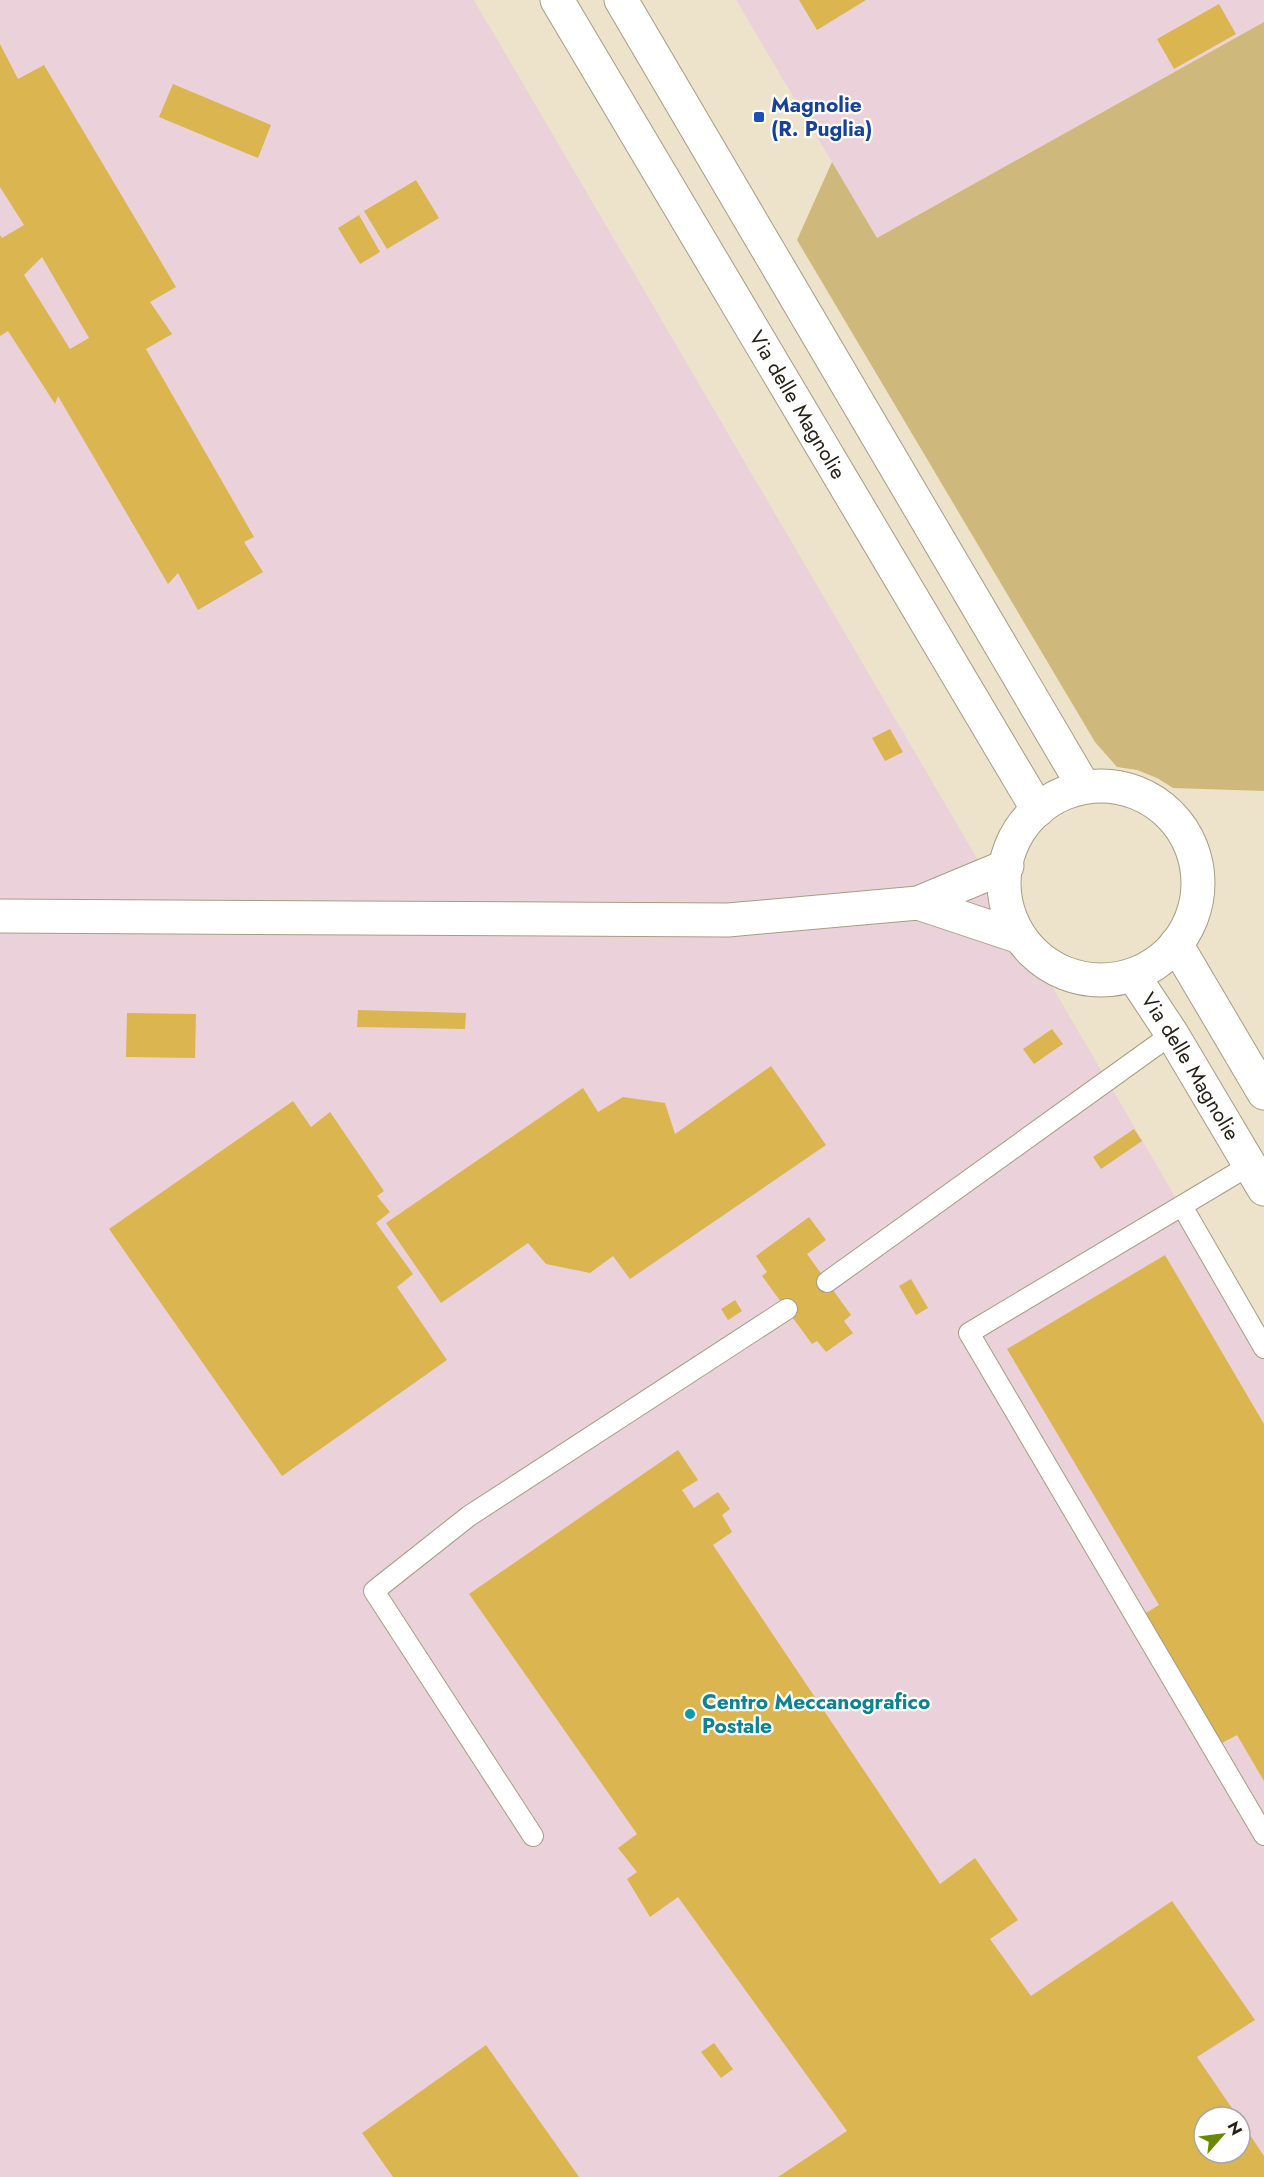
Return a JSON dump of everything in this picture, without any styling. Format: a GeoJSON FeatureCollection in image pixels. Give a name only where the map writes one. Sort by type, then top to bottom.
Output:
{"type":"FeatureCollection","features":[{"type":"Feature","properties":{"kind":"street","name":"Via delle Magnolie"},"geometry":{"type":"LineString","coordinates":[[557,0],[1038,810]]}},
{"type":"Feature","properties":{"kind":"street"},"geometry":{"type":"LineString","coordinates":[[621,0],[1084,787]]}},
{"type":"Feature","properties":{"kind":"street"},"geometry":{"type":"LineString","coordinates":[[1112,786],[1139,794],[1164,808],[1182,829],[1194,855],[1198,883],[1194,911],[1182,937],[1161,960],[1133,975],[1101,981],[1070,975],[1041,960],[1020,937],[1007,907],[1004,876],[1012,844],[1029,817],[1054,798],[1084,787],[1112,786]]}},
{"type":"Feature","properties":{"kind":"street"},"geometry":{"type":"LineString","coordinates":[[0,916],[728,920],[918,903],[1007,866]]}},
{"type":"Feature","properties":{"kind":"street"},"geometry":{"type":"LineString","coordinates":[[918,903],[1020,937]]}},
{"type":"Feature","properties":{"kind":"street"},"geometry":{"type":"LineString","coordinates":[[1176,944],[1264,1093]]}},
{"type":"Feature","properties":{"kind":"street","name":"Via delle Magnolie"},"geometry":{"type":"LineString","coordinates":[[1133,975],[1172,1034],[1257,1177]]}},
{"type":"Feature","properties":{"kind":"lane"},"geometry":{"type":"LineString","coordinates":[[827,1282],[1172,1034]]}},
{"type":"Feature","properties":{"kind":"lane"},"geometry":{"type":"LineString","coordinates":[[1257,1177],[1182,1206],[969,1333],[1264,1836]]}},
{"type":"Feature","properties":{"kind":"lane"},"geometry":{"type":"LineString","coordinates":[[1182,1206],[1264,1348]]}},
{"type":"Feature","properties":{"kind":"lane"},"geometry":{"type":"LineString","coordinates":[[533,1836],[374,1591],[469,1516],[787,1309]]}},
{"type":"Feature","properties":{"kind":"shaded area"},"geometry":{"type":"Polygon","coordinates":[[[0,0],[474,0],[1264,1348],[1264,2177],[0,2177],[0,0]]]}},
{"type":"Feature","properties":{"kind":"shaded area"},"geometry":{"type":"Polygon","coordinates":[[[736,0],[1264,0],[1264,22],[877,238],[736,0]]]}},
{"type":"Feature","properties":{"kind":"shaded area"},"geometry":{"type":"Polygon","coordinates":[[[1264,22],[1264,791],[1173,788],[1137,770],[1117,767],[1095,742],[797,240],[832,162],[877,238],[1264,22]]]}},
{"type":"Feature","properties":{"kind":"building"},"geometry":{"type":"Polygon","coordinates":[[[799,0],[866,0],[817,30],[799,0]]]}},
{"type":"Feature","properties":{"kind":"building"},"geometry":{"type":"Polygon","coordinates":[[[1219,4],[1236,34],[1174,69],[1157,39],[1219,4]]]}},
{"type":"Feature","properties":{"kind":"building"},"geometry":{"type":"Polygon","coordinates":[[[0,44],[18,79],[44,65],[176,287],[150,302],[172,334],[146,349],[254,537],[244,542],[263,572],[198,610],[178,573],[168,584],[58,396],[55,404],[8,331],[0,336],[0,235],[2,238],[24,225],[0,187],[0,44]],[[42,257],[24,275],[70,349],[89,338],[42,257]]]}},
{"type":"Feature","properties":{"kind":"building"},"geometry":{"type":"Polygon","coordinates":[[[173,84],[271,125],[258,158],[159,117],[173,84]]]}},
{"type":"Feature","properties":{"kind":"building"},"geometry":{"type":"Polygon","coordinates":[[[416,180],[439,218],[387,249],[364,211],[416,180]]]}},
{"type":"Feature","properties":{"kind":"building"},"geometry":{"type":"Polygon","coordinates":[[[359,215],[380,252],[360,264],[338,228],[359,215]]]}},
{"type":"Feature","properties":{"kind":"building"},"geometry":{"type":"Polygon","coordinates":[[[890,729],[903,752],[885,761],[872,738],[890,729]]]}},
{"type":"Feature","properties":{"kind":"building"},"geometry":{"type":"Polygon","coordinates":[[[358,1010],[466,1013],[465,1029],[357,1027],[358,1010]]]}},
{"type":"Feature","properties":{"kind":"building"},"geometry":{"type":"Polygon","coordinates":[[[127,1013],[196,1014],[195,1058],[126,1057],[127,1013]]]}},
{"type":"Feature","properties":{"kind":"building"},"geometry":{"type":"Polygon","coordinates":[[[1052,1029],[1063,1044],[1034,1064],[1023,1049],[1052,1029]]]}},
{"type":"Feature","properties":{"kind":"building"},"geometry":{"type":"Polygon","coordinates":[[[771,1066],[826,1145],[630,1279],[613,1256],[590,1273],[546,1264],[528,1243],[441,1303],[386,1223],[583,1088],[598,1112],[623,1097],[665,1103],[675,1134],[771,1066]]]}},
{"type":"Feature","properties":{"kind":"building"},"geometry":{"type":"Polygon","coordinates":[[[293,1101],[311,1127],[330,1112],[384,1191],[377,1196],[390,1212],[376,1223],[413,1274],[397,1287],[447,1360],[282,1476],[109,1229],[293,1101]]]}},
{"type":"Feature","properties":{"kind":"building"},"geometry":{"type":"Polygon","coordinates":[[[1134,1129],[1142,1141],[1101,1169],[1093,1157],[1134,1129]]]}},
{"type":"Feature","properties":{"kind":"building"},"geometry":{"type":"Polygon","coordinates":[[[809,1217],[826,1240],[807,1254],[851,1315],[844,1321],[853,1333],[826,1352],[817,1341],[812,1344],[762,1276],[767,1272],[756,1256],[809,1217]]]}},
{"type":"Feature","properties":{"kind":"building"},"geometry":{"type":"Polygon","coordinates":[[[1165,1255],[1264,1424],[1264,1781],[1237,1735],[1220,1744],[1144,1614],[1159,1605],[1007,1349],[1165,1255]]]}},
{"type":"Feature","properties":{"kind":"building"},"geometry":{"type":"Polygon","coordinates":[[[911,1279],[928,1308],[916,1315],[899,1286],[911,1279]]]}},
{"type":"Feature","properties":{"kind":"building"},"geometry":{"type":"Polygon","coordinates":[[[735,1300],[742,1311],[728,1320],[721,1309],[735,1300]]]}},
{"type":"Feature","properties":{"kind":"building","name":"Centro Meccanografico Postale"},"geometry":{"type":"Polygon","coordinates":[[[678,1450],[698,1480],[682,1490],[694,1508],[718,1492],[730,1509],[722,1515],[732,1532],[713,1545],[940,1884],[975,1858],[1018,1920],[990,1939],[1031,1996],[1172,1901],[1255,2020],[1197,2057],[1230,2105],[1192,2105],[1192,2165],[1252,2165],[1252,2138],[1264,2156],[1264,2177],[778,2177],[847,2131],[678,1897],[650,1917],[627,1879],[637,1872],[618,1848],[637,1834],[469,1594],[678,1450]]]}},
{"type":"Feature","properties":{"kind":"building"},"geometry":{"type":"Polygon","coordinates":[[[714,2043],[733,2069],[721,2078],[701,2052],[714,2043]]]}},
{"type":"Feature","properties":{"kind":"building"},"geometry":{"type":"Polygon","coordinates":[[[486,2045],[579,2177],[393,2177],[362,2133],[486,2045]]]}},
{"type":"Feature","properties":{"kind":"place","name":"Magnolie (R. Puglia)"},"geometry":{"type":"Point","coordinates":[759,117]}},
{"type":"Feature","properties":{"kind":"place","name":"Centro Meccanografico Postale"},"geometry":{"type":"Point","coordinates":[690,1714]}}]}
